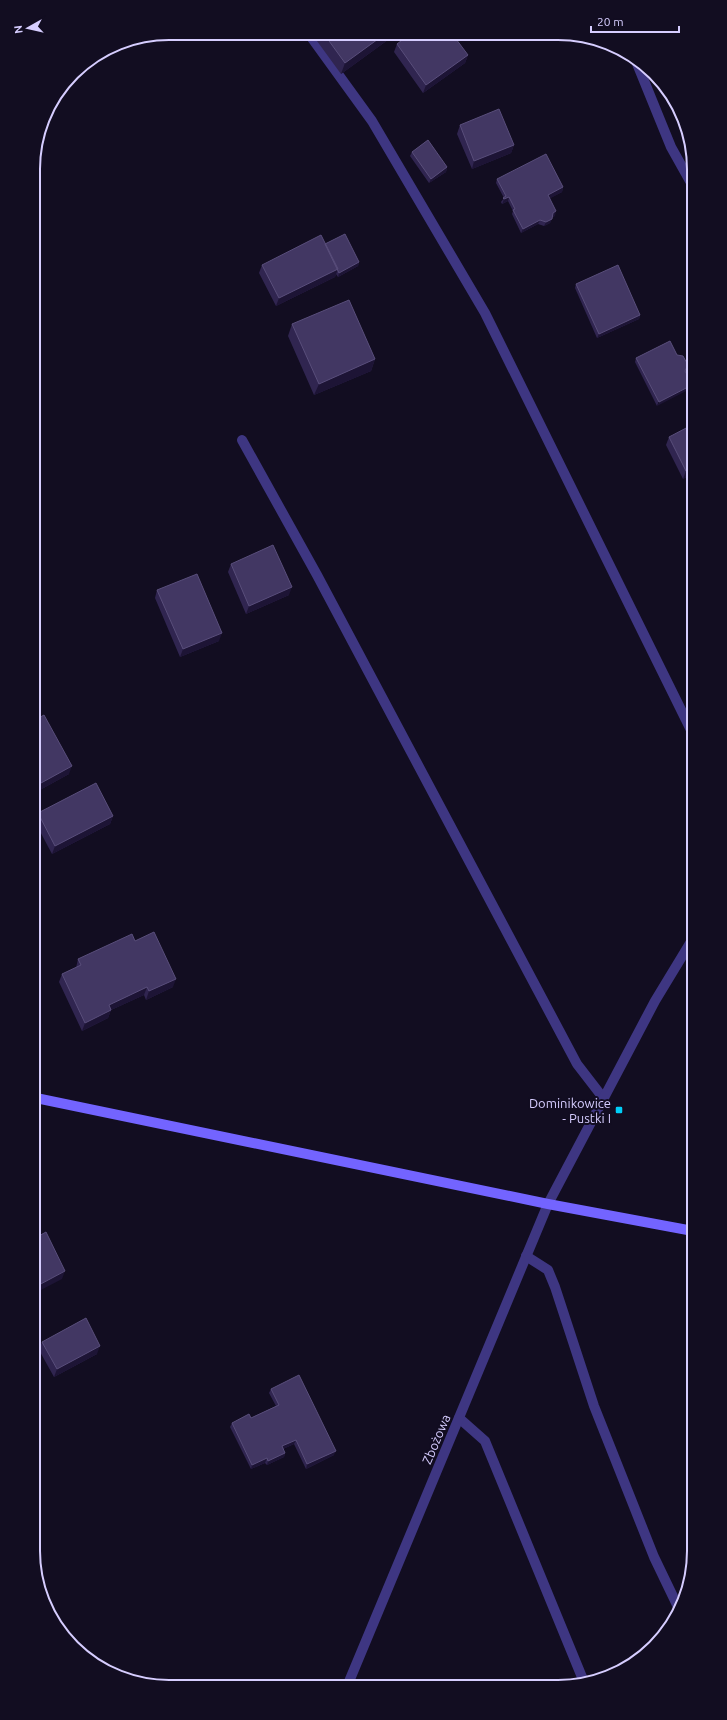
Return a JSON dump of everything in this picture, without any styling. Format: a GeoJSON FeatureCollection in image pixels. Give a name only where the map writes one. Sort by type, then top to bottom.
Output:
{"type":"FeatureCollection","features":[{"type":"Feature","properties":{"kind":"street"},"geometry":{"type":"LineString","coordinates":[[313,40],[372,122],[485,313],[687,722]]}},
{"type":"Feature","properties":{"kind":"street"},"geometry":{"type":"LineString","coordinates":[[639,69],[671,147],[687,176]]}},
{"type":"Feature","properties":{"kind":"street"},"geometry":{"type":"LineString","coordinates":[[242,440],[317,575],[577,1064],[604,1099]]}},
{"type":"Feature","properties":{"kind":"street","name":"Zbożowa"},"geometry":{"type":"LineString","coordinates":[[350,1680],[548,1204],[655,1001],[687,948]]}},
{"type":"Feature","properties":{"kind":"street"},"geometry":{"type":"LineString","coordinates":[[40,1099],[548,1204],[687,1230]]}},
{"type":"Feature","properties":{"kind":"street"},"geometry":{"type":"LineString","coordinates":[[526,1256],[548,1270],[594,1406],[654,1557],[676,1603]]}},
{"type":"Feature","properties":{"kind":"street"},"geometry":{"type":"LineString","coordinates":[[459,1418],[485,1441],[582,1678]]}},
{"type":"Feature","properties":{"kind":"building"},"geometry":{"type":"Polygon","coordinates":[[[328,40],[377,40],[345,63],[328,40]]]}},
{"type":"Feature","properties":{"kind":"building"},"geometry":{"type":"Polygon","coordinates":[[[402,40],[457,40],[468,55],[426,85],[397,44],[402,40]]]}},
{"type":"Feature","properties":{"kind":"building"},"geometry":{"type":"Polygon","coordinates":[[[499,109],[514,145],[474,161],[460,125],[499,109]]]}},
{"type":"Feature","properties":{"kind":"building"},"geometry":{"type":"Polygon","coordinates":[[[428,140],[447,167],[431,179],[412,152],[428,140]]]}},
{"type":"Feature","properties":{"kind":"building"},"geometry":{"type":"Polygon","coordinates":[[[546,154],[563,187],[548,195],[556,211],[553,213],[552,219],[546,222],[540,220],[523,229],[513,210],[515,209],[509,197],[503,198],[506,196],[497,179],[546,154]]]}},
{"type":"Feature","properties":{"kind":"building"},"geometry":{"type":"Polygon","coordinates":[[[345,234],[359,262],[339,273],[325,244],[345,234]]]}},
{"type":"Feature","properties":{"kind":"building"},"geometry":{"type":"Polygon","coordinates":[[[321,235],[338,269],[279,298],[262,265],[321,235]]]}},
{"type":"Feature","properties":{"kind":"building"},"geometry":{"type":"Polygon","coordinates":[[[618,265],[640,315],[599,334],[576,284],[618,265]]]}},
{"type":"Feature","properties":{"kind":"building"},"geometry":{"type":"Polygon","coordinates":[[[349,300],[375,359],[319,384],[292,324],[349,300]]]}},
{"type":"Feature","properties":{"kind":"building"},"geometry":{"type":"Polygon","coordinates":[[[670,341],[677,355],[683,356],[687,363],[685,371],[687,375],[687,388],[659,402],[636,358],[670,341]]]}},
{"type":"Feature","properties":{"kind":"building"},"geometry":{"type":"Polygon","coordinates":[[[687,428],[687,470],[686,471],[669,437],[687,428]]]}},
{"type":"Feature","properties":{"kind":"building"},"geometry":{"type":"Polygon","coordinates":[[[273,545],[292,587],[249,606],[231,564],[273,545]]]}},
{"type":"Feature","properties":{"kind":"building"},"geometry":{"type":"Polygon","coordinates":[[[197,574],[222,633],[183,649],[157,590],[197,574]]]}},
{"type":"Feature","properties":{"kind":"building"},"geometry":{"type":"Polygon","coordinates":[[[44,715],[72,766],[41,783],[40,781],[40,717],[44,715]]]}},
{"type":"Feature","properties":{"kind":"building"},"geometry":{"type":"Polygon","coordinates":[[[96,783],[113,816],[55,846],[40,817],[40,812],[96,783]]]}},
{"type":"Feature","properties":{"kind":"building"},"geometry":{"type":"Polygon","coordinates":[[[154,932],[176,979],[149,991],[147,987],[109,1005],[111,1010],[85,1023],[62,974],[81,965],[78,959],[132,934],[135,941],[154,932]]]}},
{"type":"Feature","properties":{"kind":"building"},"geometry":{"type":"Polygon","coordinates":[[[46,1232],[65,1271],[40,1284],[40,1235],[46,1232]]]}},
{"type":"Feature","properties":{"kind":"building"},"geometry":{"type":"Polygon","coordinates":[[[86,1318],[100,1346],[57,1369],[42,1342],[86,1318]]]}},
{"type":"Feature","properties":{"kind":"building"},"geometry":{"type":"Polygon","coordinates":[[[299,1375],[336,1451],[307,1464],[296,1440],[282,1446],[285,1453],[268,1461],[267,1458],[252,1465],[232,1423],[249,1414],[251,1418],[279,1405],[271,1389],[299,1375]]]}},
{"type":"Feature","properties":{"kind":"place","name":"Dominikowice - Pustki I"},"geometry":{"type":"Point","coordinates":[619,1110]}}]}
